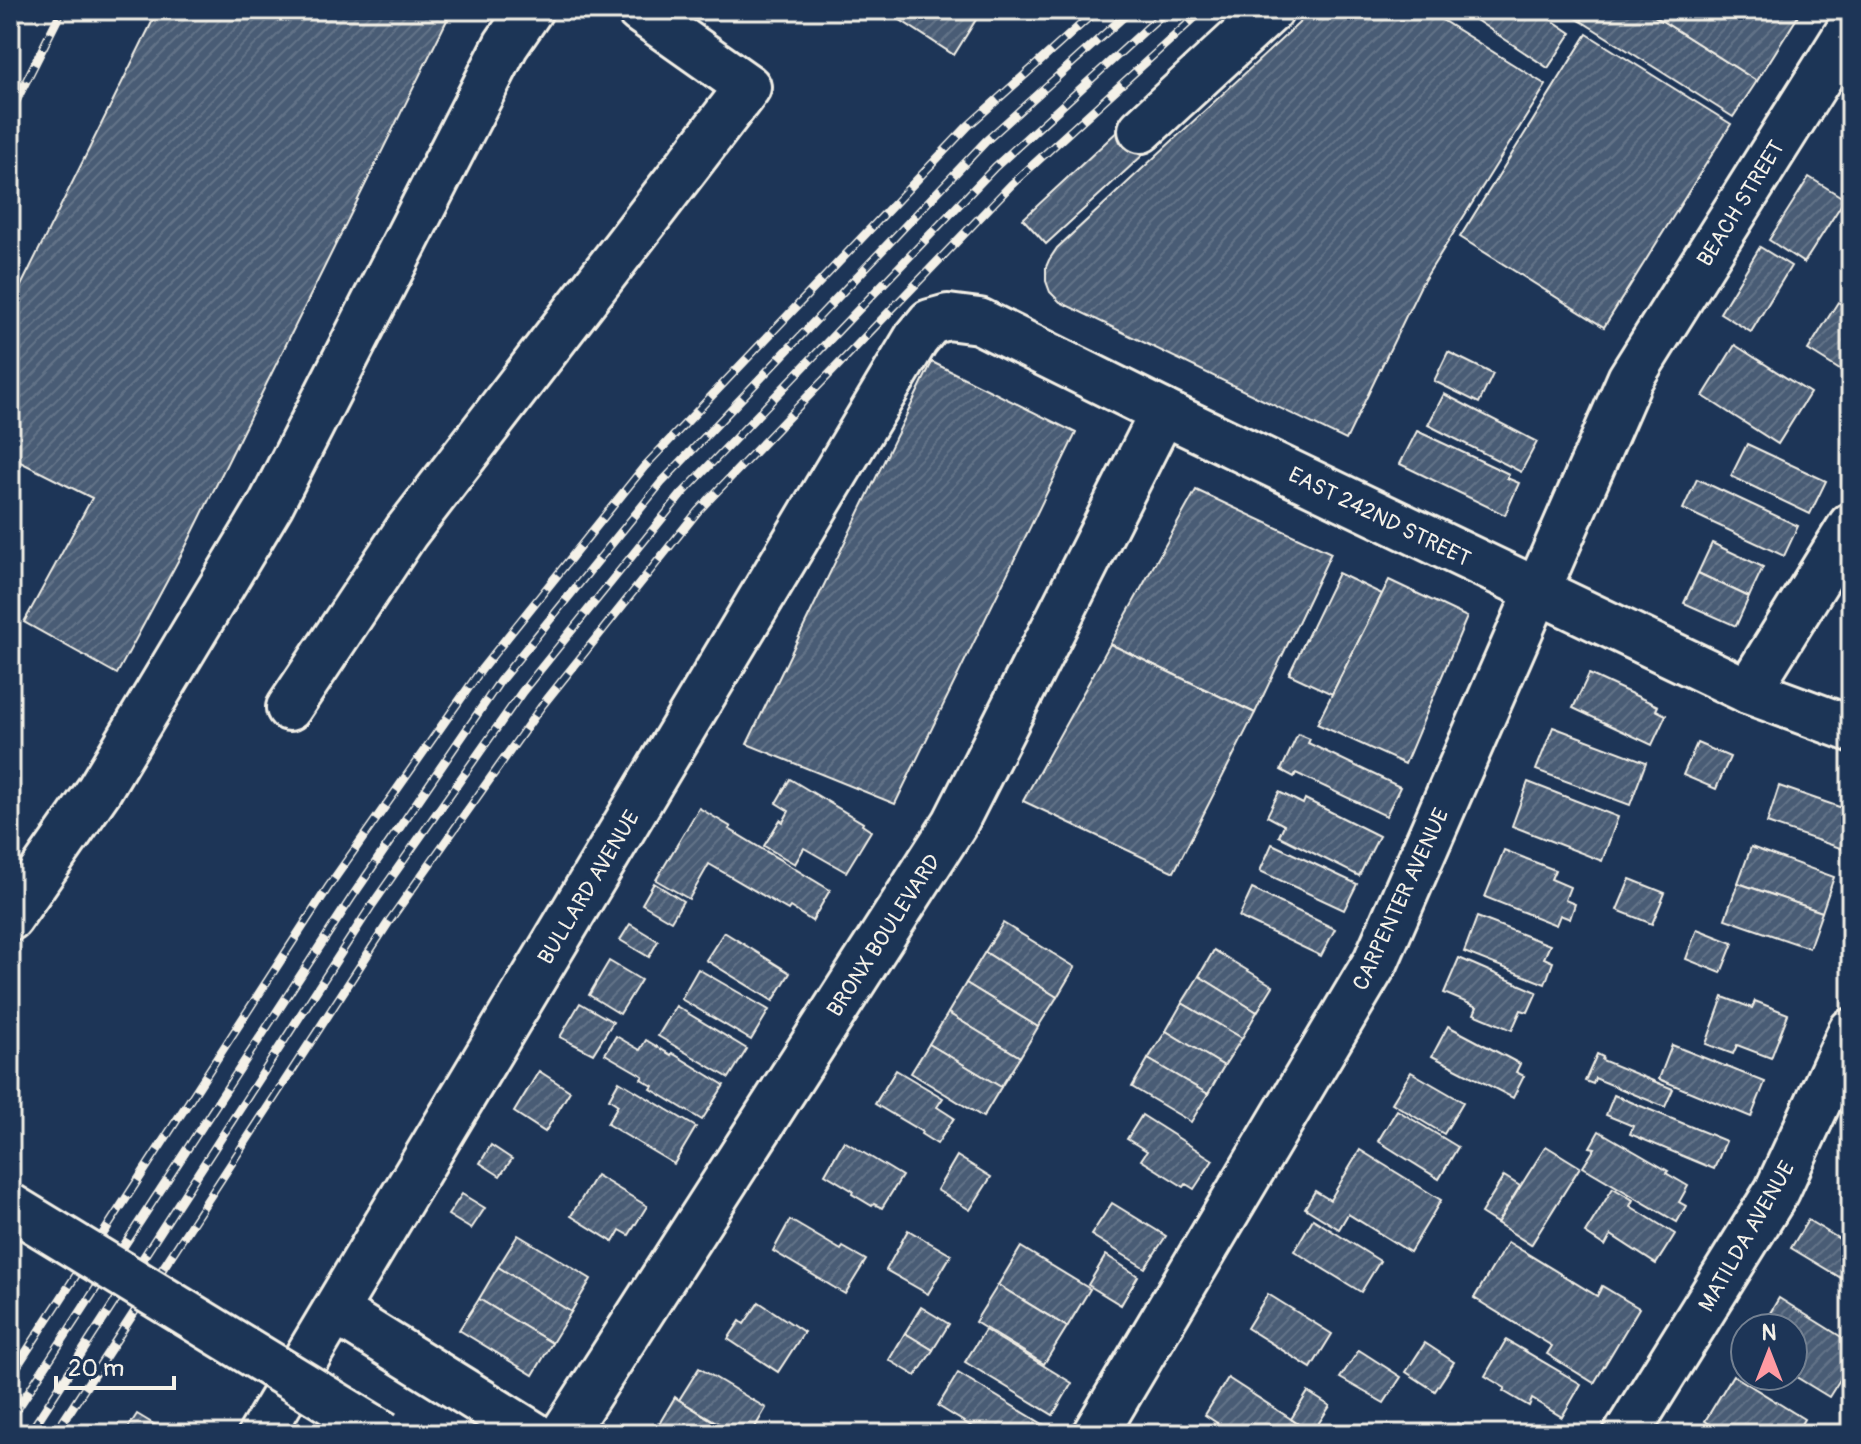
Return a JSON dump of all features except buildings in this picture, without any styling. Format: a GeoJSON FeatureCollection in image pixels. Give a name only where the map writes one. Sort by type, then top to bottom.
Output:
{"type":"FeatureCollection","features":[{"type":"Feature","properties":{"kind":"street"},"geometry":{"type":"LineString","coordinates":[[289,708],[406,532],[748,87],[639,10]]}},
{"type":"Feature","properties":{"kind":"street"},"geometry":{"type":"LineString","coordinates":[[1141,130],[1271,10]]}},
{"type":"Feature","properties":{"kind":"street","name":"BEACH STREET"},"geometry":{"type":"LineString","coordinates":[[1630,379],[1851,27]]}},
{"type":"Feature","properties":{"kind":"street"},"geometry":{"type":"LineString","coordinates":[[10,918],[99,790],[271,504],[518,28]]}},
{"type":"Feature","properties":{"kind":"street","name":"EAST 242ND STREET"},"geometry":{"type":"LineString","coordinates":[[916,339],[930,322],[948,317],[979,321],[1748,691],[1851,729]]}},
{"type":"Feature","properties":{"kind":"street","name":"BULLARD AVENUE"},"geometry":{"type":"LineString","coordinates":[[261,1434],[916,339]]}},
{"type":"Feature","properties":{"kind":"street","name":"CARPENTER AVENUE"},"geometry":{"type":"LineString","coordinates":[[1095,1434],[1376,961],[1630,379]]}},
{"type":"Feature","properties":{"kind":"street","name":"BRONX BOULEVARD"},"geometry":{"type":"LineString","coordinates":[[563,1434],[955,823],[1163,412]]}},
{"type":"Feature","properties":{"kind":"street"},"geometry":{"type":"LineString","coordinates":[[1748,691],[1851,525]]}},
{"type":"Feature","properties":{"kind":"street","name":"MATILDA AVENUE"},"geometry":{"type":"LineString","coordinates":[[1626,1434],[1777,1191],[1851,1031]]}},
{"type":"Feature","properties":{"kind":"street"},"geometry":{"type":"LineString","coordinates":[[10,1206],[384,1434]]}},
{"type":"Feature","properties":{"kind":"street"},"geometry":{"type":"LineString","coordinates":[[335,1311],[533,1434]]}},
{"type":"Feature","properties":{"kind":"railway"},"geometry":{"type":"LineString","coordinates":[[10,113],[62,10]]}},
{"type":"Feature","properties":{"kind":"railway"},"geometry":{"type":"LineString","coordinates":[[10,1377],[329,886],[481,670],[644,467],[968,126],[1097,10]]}},
{"type":"Feature","properties":{"kind":"railway"},"geometry":{"type":"LineString","coordinates":[[10,1420],[352,897],[500,681],[661,483],[986,141],[1131,10]]}},
{"type":"Feature","properties":{"kind":"railway"},"geometry":{"type":"LineString","coordinates":[[29,1434],[370,908],[522,692],[681,495],[995,167],[1167,10]]}},
{"type":"Feature","properties":{"kind":"railway"},"geometry":{"type":"LineString","coordinates":[[55,1434],[390,920],[541,707],[698,511],[1011,185],[1203,10]]}}]}
